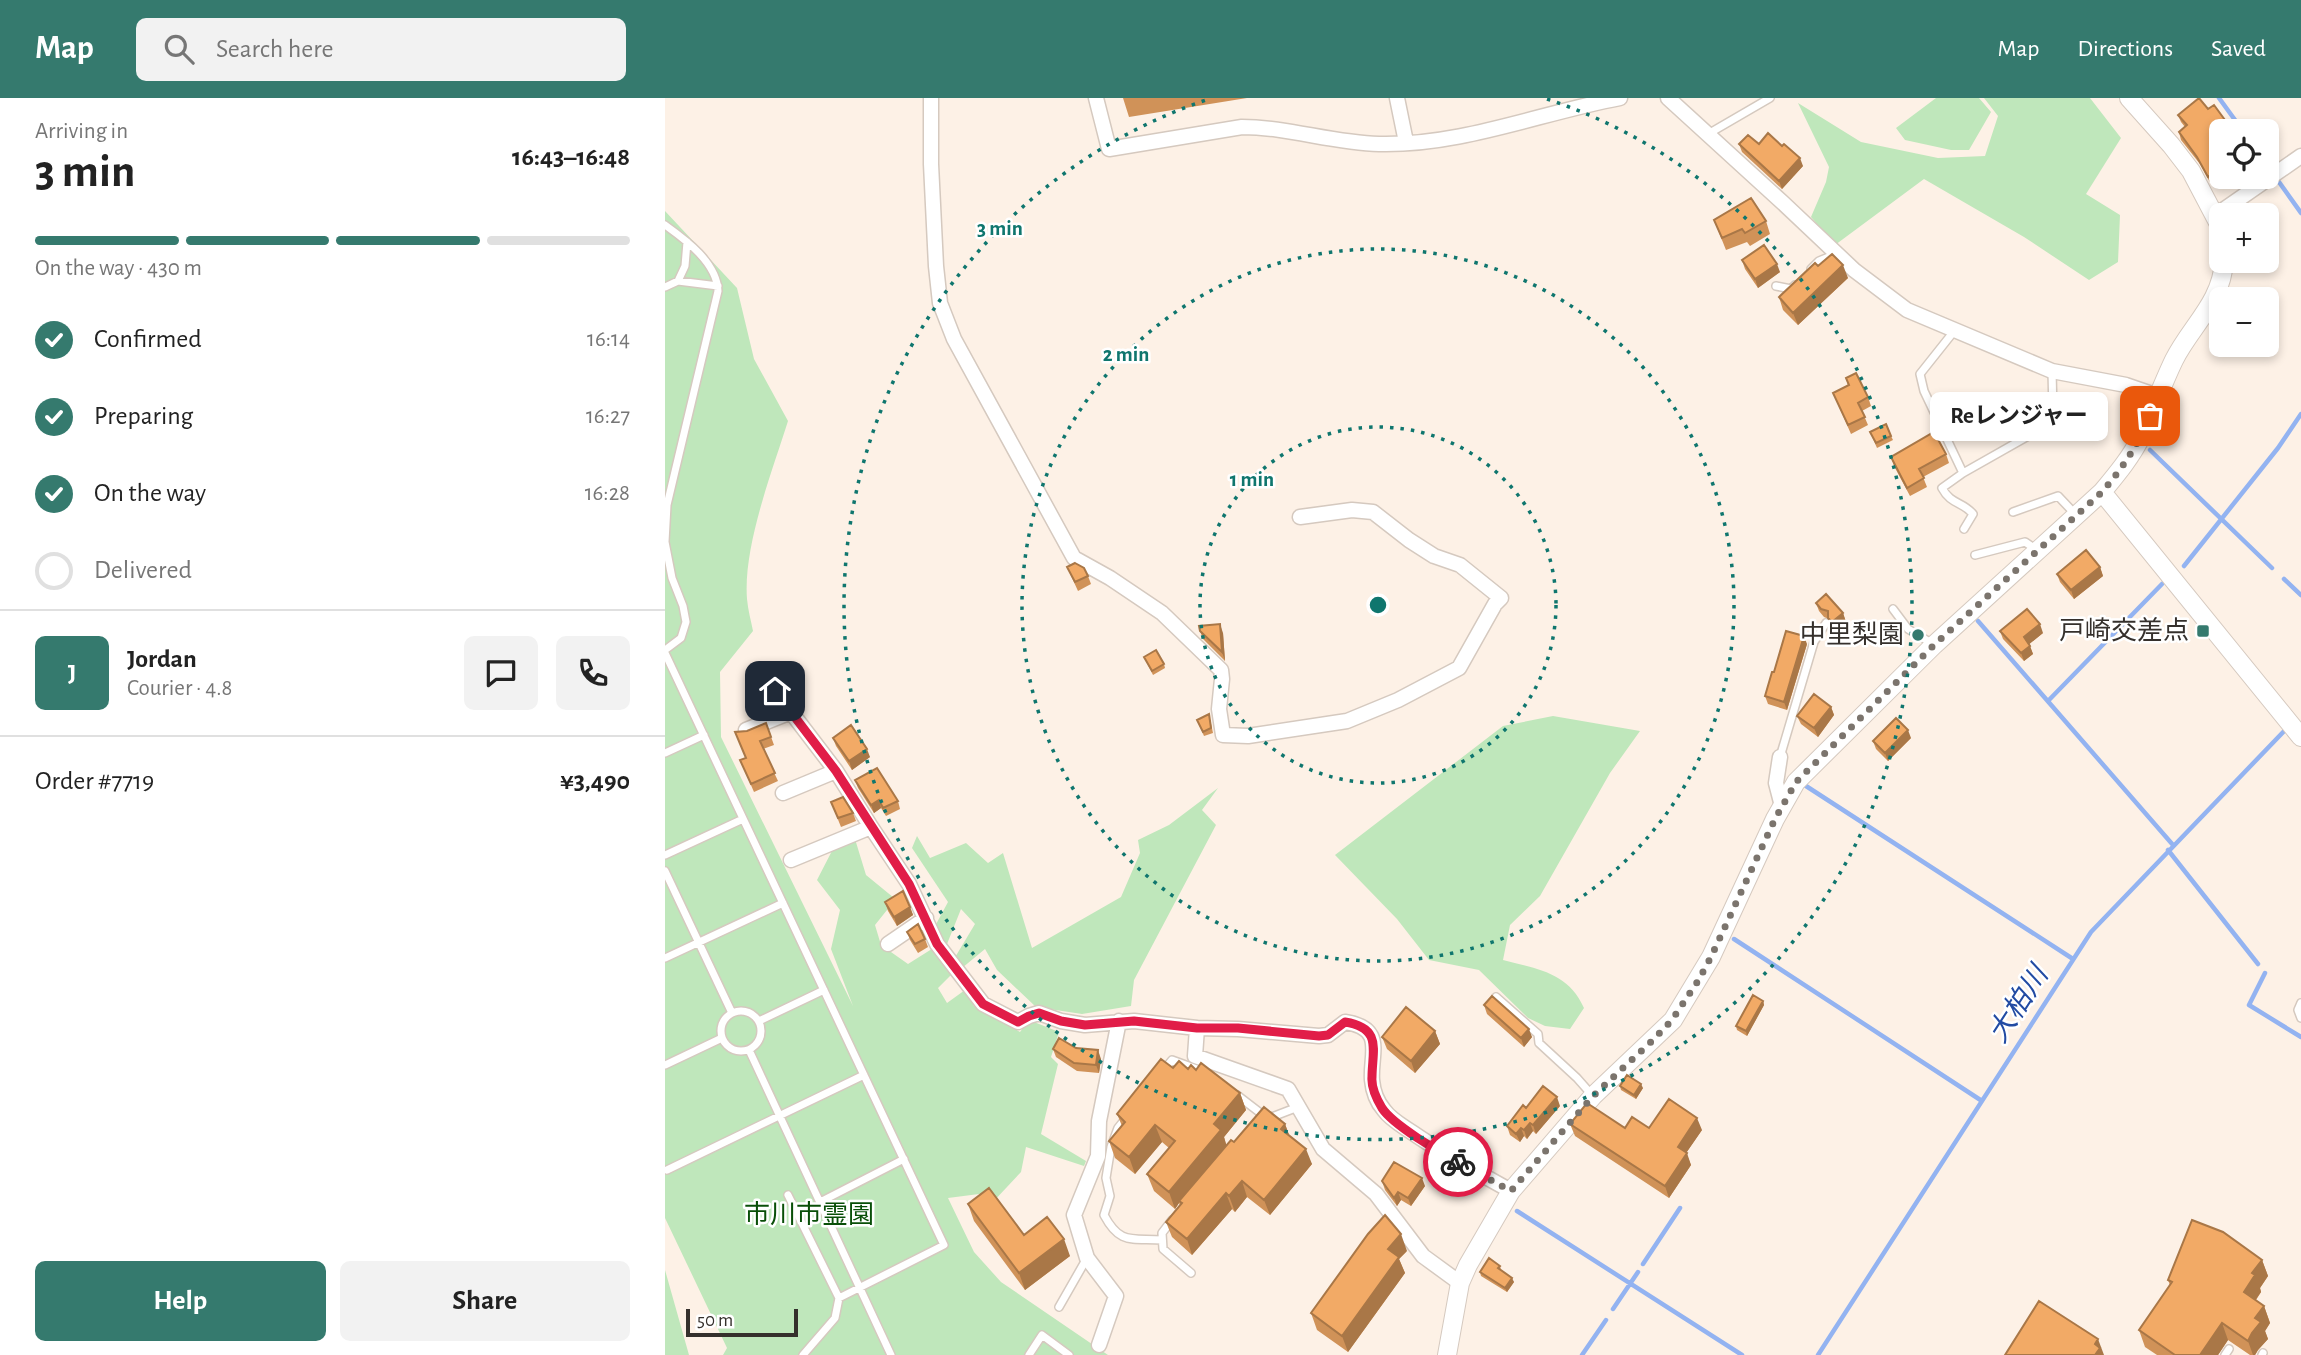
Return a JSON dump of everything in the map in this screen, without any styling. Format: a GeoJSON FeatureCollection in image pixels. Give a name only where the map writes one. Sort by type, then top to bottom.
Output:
{"type":"FeatureCollection","features":[{"type":"Feature","properties":{"kind":"street"},"geometry":{"type":"LineString","coordinates":[[931,98],[936,266],[940,303],[948,325],[1074,558],[1110,578],[1161,613],[1221,670],[1219,709],[1223,735],[1248,736],[1347,721],[1398,700],[1459,668],[1501,598],[1460,565],[1434,556],[1373,512],[1352,510],[1300,517]]}},
{"type":"Feature","properties":{"kind":"street"},"geometry":{"type":"LineString","coordinates":[[1096,98],[1109,149],[1242,127],[1264,127],[1343,142],[1381,144],[1438,140],[1513,125],[1620,98]]}},
{"type":"Feature","properties":{"kind":"street"},"geometry":{"type":"LineString","coordinates":[[1397,98],[1406,142]]}},
{"type":"Feature","properties":{"kind":"street"},"geometry":{"type":"LineString","coordinates":[[1668,98],[1854,271],[1907,310],[2052,371],[2126,385],[2158,396]]}},
{"type":"Feature","properties":{"kind":"street"},"geometry":{"type":"LineString","coordinates":[[2129,98],[2178,153],[2209,205]]}},
{"type":"Feature","properties":{"kind":"street"},"geometry":{"type":"LineString","coordinates":[[2240,203],[2301,156]]}},
{"type":"Feature","properties":{"kind":"street"},"geometry":{"type":"LineString","coordinates":[[1447,1355],[1460,1283],[1511,1191],[1593,1096],[1672,1020],[1698,981],[1796,782],[1934,645],[2102,492],[2122,469],[2141,436],[2175,358],[2214,299],[2224,273]]}},
{"type":"Feature","properties":{"kind":"street"},"geometry":{"type":"LineString","coordinates":[[2102,492],[2299,734]]}},
{"type":"Feature","properties":{"kind":"street"},"geometry":{"type":"LineString","coordinates":[[759,671],[836,771],[909,884],[937,944],[983,1004],[1018,1022],[1039,1013],[1061,1021],[1085,1025],[1134,1021],[1319,1036],[1328,1035],[1345,1022],[1358,1024],[1374,1044],[1371,1077],[1373,1092],[1384,1110],[1445,1156],[1511,1191]]}},
{"type":"Feature","properties":{"kind":"street"},"geometry":{"type":"LineString","coordinates":[[746,730],[790,712]]}},
{"type":"Feature","properties":{"kind":"street"},"geometry":{"type":"LineString","coordinates":[[1780,757],[1776,783],[1782,806]]}},
{"type":"Feature","properties":{"kind":"street"},"geometry":{"type":"LineString","coordinates":[[783,793],[836,771]]}},
{"type":"Feature","properties":{"kind":"street"},"geometry":{"type":"LineString","coordinates":[[791,860],[871,827]]}},
{"type":"Feature","properties":{"kind":"street"},"geometry":{"type":"LineString","coordinates":[[888,944],[926,918]]}},
{"type":"Feature","properties":{"kind":"street"},"geometry":{"type":"LineString","coordinates":[[1099,1345],[1115,1296],[1087,1258],[1074,1215],[1098,1156],[1099,1121],[1119,1021]]}},
{"type":"Feature","properties":{"kind":"street"},"geometry":{"type":"LineString","coordinates":[[1197,1028],[1195,1056],[1288,1089],[1323,1149],[1376,1194],[1423,1256],[1460,1283]]}},
{"type":"Feature","properties":{"kind":"lane"},"geometry":{"type":"LineString","coordinates":[[1708,134],[1770,98]]}},
{"type":"Feature","properties":{"kind":"lane"},"geometry":{"type":"LineString","coordinates":[[665,225],[687,242],[714,273],[718,286],[667,505],[666,542],[672,578],[686,622],[681,638],[665,651],[944,1245],[839,1298]]}},
{"type":"Feature","properties":{"kind":"lane"},"geometry":{"type":"LineString","coordinates":[[678,281],[685,266],[687,242]]}},
{"type":"Feature","properties":{"kind":"lane"},"geometry":{"type":"LineString","coordinates":[[1776,286],[1791,289],[1819,261],[1836,254]]}},
{"type":"Feature","properties":{"kind":"lane"},"geometry":{"type":"LineString","coordinates":[[665,287],[678,281],[718,286]]}},
{"type":"Feature","properties":{"kind":"lane"},"geometry":{"type":"LineString","coordinates":[[1955,330],[1920,374],[1924,391],[1963,473]]}},
{"type":"Feature","properties":{"kind":"lane"},"geometry":{"type":"LineString","coordinates":[[1964,530],[1973,513],[1948,498],[1942,488],[2044,427],[2053,412],[2052,371]]}},
{"type":"Feature","properties":{"kind":"lane"},"geometry":{"type":"LineString","coordinates":[[2013,512],[2058,496],[2076,516]]}},
{"type":"Feature","properties":{"kind":"lane"},"geometry":{"type":"LineString","coordinates":[[1975,555],[2025,542],[2037,550]]}},
{"type":"Feature","properties":{"kind":"lane"},"geometry":{"type":"LineString","coordinates":[[1893,609],[1908,629],[1934,645]]}},
{"type":"Feature","properties":{"kind":"lane"},"geometry":{"type":"LineString","coordinates":[[1780,757],[1814,642],[1826,623]]}},
{"type":"Feature","properties":{"kind":"lane"},"geometry":{"type":"LineString","coordinates":[[665,753],[704,735]]}},
{"type":"Feature","properties":{"kind":"lane"},"geometry":{"type":"LineString","coordinates":[[665,855],[743,819]]}},
{"type":"Feature","properties":{"kind":"lane"},"geometry":{"type":"LineString","coordinates":[[665,871],[731,1013]]}},
{"type":"Feature","properties":{"kind":"lane"},"geometry":{"type":"LineString","coordinates":[[665,958],[783,903]]}},
{"type":"Feature","properties":{"kind":"lane"},"geometry":{"type":"LineString","coordinates":[[759,1021],[824,990]]}},
{"type":"Feature","properties":{"kind":"lane"},"geometry":{"type":"LineString","coordinates":[[1496,997],[1538,1034],[1539,1043],[1593,1096]]}},
{"type":"Feature","properties":{"kind":"lane"},"geometry":{"type":"LineString","coordinates":[[2301,1003],[2298,1010],[2301,1018]]}},
{"type":"Feature","properties":{"kind":"lane"},"geometry":{"type":"LineString","coordinates":[[747,1012],[759,1021],[760,1038],[748,1050],[733,1049],[725,1044],[722,1038],[722,1026],[731,1013],[747,1012]]}},
{"type":"Feature","properties":{"kind":"lane"},"geometry":{"type":"LineString","coordinates":[[665,1065],[722,1038]]}},
{"type":"Feature","properties":{"kind":"lane"},"geometry":{"type":"LineString","coordinates":[[748,1050],[891,1355]]}},
{"type":"Feature","properties":{"kind":"lane"},"geometry":{"type":"LineString","coordinates":[[1158,1077],[1172,1060],[1195,1056]]}},
{"type":"Feature","properties":{"kind":"lane"},"geometry":{"type":"LineString","coordinates":[[1172,1060],[1209,1073]]}},
{"type":"Feature","properties":{"kind":"lane"},"geometry":{"type":"LineString","coordinates":[[667,1170],[864,1075]]}},
{"type":"Feature","properties":{"kind":"lane"},"geometry":{"type":"LineString","coordinates":[[1230,1090],[1263,1115],[1272,1117],[1298,1107]]}},
{"type":"Feature","properties":{"kind":"lane"},"geometry":{"type":"LineString","coordinates":[[1134,1107],[1118,1128],[1111,1147],[1106,1178],[1110,1196],[1104,1215],[1113,1232],[1125,1238],[1162,1240]]}},
{"type":"Feature","properties":{"kind":"lane"},"geometry":{"type":"LineString","coordinates":[[1254,1125],[1263,1115]]}},
{"type":"Feature","properties":{"kind":"lane"},"geometry":{"type":"LineString","coordinates":[[820,1202],[904,1159]]}},
{"type":"Feature","properties":{"kind":"lane"},"geometry":{"type":"LineString","coordinates":[[788,1195],[839,1298],[835,1318],[803,1355]]}},
{"type":"Feature","properties":{"kind":"lane"},"geometry":{"type":"LineString","coordinates":[[1178,1213],[1162,1233],[1163,1249],[1191,1273]]}},
{"type":"Feature","properties":{"kind":"lane"},"geometry":{"type":"LineString","coordinates":[[1059,1307],[1087,1258]]}},
{"type":"Feature","properties":{"kind":"lane"},"geometry":{"type":"LineString","coordinates":[[1029,1355],[1042,1335],[1069,1355]]}},
{"type":"Feature","properties":{"kind":"green space"},"geometry":{"type":"Polygon","coordinates":[[[1936,98],[1979,98],[1991,112],[1969,150],[1951,150],[1905,140],[1896,128],[1936,98]]]}},
{"type":"Feature","properties":{"kind":"green space"},"geometry":{"type":"Polygon","coordinates":[[[1984,98],[2090,98],[2121,138],[2086,194],[2120,215],[2118,262],[2089,280],[2024,237],[1924,179],[1835,245],[1811,217],[1826,182],[1829,167],[1798,103],[1861,142],[1938,158],[1985,156],[1998,116],[1984,98]]]}},
{"type":"Feature","properties":{"kind":"green space","name":"市川市霊園"},"geometry":{"type":"Polygon","coordinates":[[[665,211],[737,288],[754,359],[788,421],[760,509],[749,556],[747,599],[753,631],[720,672],[721,737],[853,1006],[831,949],[840,910],[817,880],[834,847],[855,839],[866,875],[899,902],[887,910],[875,925],[881,945],[908,964],[935,947],[953,973],[938,988],[947,1003],[965,990],[974,1006],[1020,1032],[1029,1020],[1059,1032],[1051,1057],[1058,1064],[1041,1134],[1086,1161],[1084,1166],[1026,1147],[1021,1172],[992,1203],[979,1194],[948,1198],[974,1252],[1001,1282],[1108,1355],[723,1355],[727,1348],[665,1218],[665,211]]]}},
{"type":"Feature","properties":{"kind":"green space"},"geometry":{"type":"Polygon","coordinates":[[[1553,716],[1640,731],[1610,773],[1540,896],[1510,925],[1503,960],[1550,974],[1569,987],[1584,1008],[1570,1029],[1545,1026],[1528,1018],[1479,970],[1429,960],[1397,919],[1335,855],[1503,726],[1553,716]]]}},
{"type":"Feature","properties":{"kind":"green space"},"geometry":{"type":"Polygon","coordinates":[[[1218,788],[1202,810],[1216,825],[1134,980],[1131,1006],[1082,1014],[1036,1007],[997,970],[985,949],[962,968],[954,959],[975,924],[961,909],[947,944],[934,928],[948,902],[912,848],[917,836],[930,858],[966,843],[988,863],[1003,853],[1032,948],[1121,897],[1140,853],[1138,840],[1169,825],[1218,788]]]}},
{"type":"Feature","properties":{"kind":"green space"},"geometry":{"type":"Polygon","coordinates":[[[665,1270],[689,1355],[665,1355],[665,1270]]]}},
{"type":"Feature","properties":{"kind":"building"},"geometry":{"type":"Polygon","coordinates":[[[2199,98],[2208,109],[2214,105],[2224,119],[2209,119],[2208,177],[2179,132],[2187,125],[2178,115],[2199,98]]]}},
{"type":"Feature","properties":{"kind":"building"},"geometry":{"type":"Polygon","coordinates":[[[1768,133],[1800,158],[1779,181],[1739,144],[1748,135],[1759,144],[1768,133]]]}},
{"type":"Feature","properties":{"kind":"building"},"geometry":{"type":"Polygon","coordinates":[[[1751,198],[1766,221],[1745,233],[1742,229],[1722,238],[1714,220],[1751,198]]]}},
{"type":"Feature","properties":{"kind":"building"},"geometry":{"type":"Polygon","coordinates":[[[1764,245],[1777,264],[1755,279],[1742,260],[1764,245]]]}},
{"type":"Feature","properties":{"kind":"building"},"geometry":{"type":"Polygon","coordinates":[[[1832,254],[1843,265],[1793,313],[1779,297],[1815,263],[1818,266],[1832,254]]]}},
{"type":"Feature","properties":{"kind":"building"},"geometry":{"type":"Polygon","coordinates":[[[1856,373],[1868,397],[1858,403],[1865,417],[1848,425],[1833,393],[1849,385],[1846,378],[1856,373]]]}},
{"type":"Feature","properties":{"kind":"building"},"geometry":{"type":"Polygon","coordinates":[[[1886,424],[1891,436],[1876,443],[1870,432],[1886,424]]]}},
{"type":"Feature","properties":{"kind":"building"},"geometry":{"type":"Polygon","coordinates":[[[1934,432],[1946,454],[1919,469],[1924,478],[1907,488],[1891,457],[1934,432]]]}},
{"type":"Feature","properties":{"kind":"building"},"geometry":{"type":"Polygon","coordinates":[[[2086,550],[2100,567],[2071,590],[2057,574],[2086,550]]]}},
{"type":"Feature","properties":{"kind":"building"},"geometry":{"type":"Polygon","coordinates":[[[1075,563],[1084,568],[1088,576],[1075,582],[1067,567],[1075,563]]]}},
{"type":"Feature","properties":{"kind":"building"},"geometry":{"type":"Polygon","coordinates":[[[1826,594],[1843,613],[1832,622],[1828,618],[1828,611],[1821,609],[1816,603],[1826,594]]]}},
{"type":"Feature","properties":{"kind":"building"},"geometry":{"type":"Polygon","coordinates":[[[2027,609],[2040,624],[2024,637],[2030,646],[2021,653],[2000,631],[2027,609]]]}},
{"type":"Feature","properties":{"kind":"building"},"geometry":{"type":"Polygon","coordinates":[[[1220,624],[1222,652],[1200,631],[1199,626],[1220,624]]]}},
{"type":"Feature","properties":{"kind":"building"},"geometry":{"type":"Polygon","coordinates":[[[1786,631],[1804,636],[1784,702],[1765,696],[1786,631]]]}},
{"type":"Feature","properties":{"kind":"building"},"geometry":{"type":"Polygon","coordinates":[[[1156,650],[1164,664],[1152,671],[1144,657],[1156,650]]]}},
{"type":"Feature","properties":{"kind":"building"},"geometry":{"type":"Polygon","coordinates":[[[1814,694],[1831,707],[1814,728],[1797,716],[1814,694]]]}},
{"type":"Feature","properties":{"kind":"building"},"geometry":{"type":"Polygon","coordinates":[[[1209,714],[1211,728],[1203,732],[1197,720],[1209,714]]]}},
{"type":"Feature","properties":{"kind":"building"},"geometry":{"type":"Polygon","coordinates":[[[1896,718],[1908,730],[1885,753],[1873,741],[1896,718]]]}},
{"type":"Feature","properties":{"kind":"building"},"geometry":{"type":"Polygon","coordinates":[[[766,723],[771,737],[760,741],[775,773],[751,784],[740,760],[746,758],[735,732],[747,731],[766,723]]]}},
{"type":"Feature","properties":{"kind":"building"},"geometry":{"type":"Polygon","coordinates":[[[851,725],[867,749],[849,761],[833,738],[851,725]]]}},
{"type":"Feature","properties":{"kind":"building"},"geometry":{"type":"Polygon","coordinates":[[[877,768],[898,801],[883,808],[879,800],[871,805],[855,780],[877,768]]]}},
{"type":"Feature","properties":{"kind":"building"},"geometry":{"type":"Polygon","coordinates":[[[843,797],[853,813],[838,818],[831,802],[843,797]]]}},
{"type":"Feature","properties":{"kind":"building"},"geometry":{"type":"Polygon","coordinates":[[[903,891],[910,907],[894,917],[885,902],[903,891]]]}},
{"type":"Feature","properties":{"kind":"building"},"geometry":{"type":"Polygon","coordinates":[[[918,924],[925,939],[915,944],[907,932],[918,924]]]}},
{"type":"Feature","properties":{"kind":"building"},"geometry":{"type":"Polygon","coordinates":[[[1753,995],[1763,1001],[1746,1031],[1736,1026],[1753,995]]]}},
{"type":"Feature","properties":{"kind":"building"},"geometry":{"type":"Polygon","coordinates":[[[1492,996],[1529,1029],[1521,1038],[1484,1005],[1492,996]]]}},
{"type":"Feature","properties":{"kind":"building"},"geometry":{"type":"Polygon","coordinates":[[[1406,1007],[1435,1031],[1411,1061],[1382,1037],[1406,1007]]]}},
{"type":"Feature","properties":{"kind":"building"},"geometry":{"type":"Polygon","coordinates":[[[1059,1038],[1076,1048],[1098,1050],[1096,1065],[1074,1063],[1053,1049],[1059,1038]]]}},
{"type":"Feature","properties":{"kind":"building"},"geometry":{"type":"Polygon","coordinates":[[[1161,1059],[1173,1068],[1179,1061],[1188,1069],[1191,1065],[1196,1070],[1201,1063],[1240,1093],[1214,1124],[1221,1130],[1169,1192],[1147,1174],[1175,1141],[1155,1125],[1129,1157],[1109,1141],[1125,1122],[1117,1114],[1161,1059]]]}},
{"type":"Feature","properties":{"kind":"building"},"geometry":{"type":"Polygon","coordinates":[[[1627,1075],[1641,1084],[1634,1095],[1620,1086],[1627,1075]]]}},
{"type":"Feature","properties":{"kind":"building"},"geometry":{"type":"Polygon","coordinates":[[[1543,1086],[1557,1097],[1533,1125],[1530,1123],[1516,1134],[1507,1126],[1523,1105],[1526,1108],[1543,1086]]]}},
{"type":"Feature","properties":{"kind":"building"},"geometry":{"type":"Polygon","coordinates":[[[1669,1099],[1697,1118],[1678,1147],[1687,1153],[1665,1186],[1570,1124],[1587,1103],[1625,1128],[1632,1117],[1649,1128],[1669,1099]]]}},
{"type":"Feature","properties":{"kind":"building"},"geometry":{"type":"Polygon","coordinates":[[[1264,1107],[1285,1124],[1281,1129],[1306,1149],[1264,1200],[1242,1181],[1229,1196],[1226,1193],[1187,1239],[1166,1222],[1182,1203],[1179,1201],[1231,1140],[1234,1142],[1264,1107]]]}},
{"type":"Feature","properties":{"kind":"building"},"geometry":{"type":"Polygon","coordinates":[[[1394,1162],[1422,1178],[1408,1198],[1398,1192],[1394,1198],[1382,1181],[1394,1162]]]}},
{"type":"Feature","properties":{"kind":"building"},"geometry":{"type":"Polygon","coordinates":[[[989,1188],[1024,1235],[1047,1217],[1064,1239],[1019,1273],[968,1204],[989,1188]]]}},
{"type":"Feature","properties":{"kind":"building"},"geometry":{"type":"Polygon","coordinates":[[[1385,1215],[1401,1234],[1388,1249],[1399,1257],[1342,1336],[1311,1313],[1368,1234],[1385,1215]]]}},
{"type":"Feature","properties":{"kind":"building"},"geometry":{"type":"Polygon","coordinates":[[[2192,1220],[2223,1232],[2262,1260],[2252,1273],[2255,1275],[2244,1292],[2264,1306],[2255,1318],[2261,1322],[2248,1341],[2222,1323],[2200,1355],[2175,1355],[2139,1330],[2172,1282],[2168,1280],[2192,1220]]]}},
{"type":"Feature","properties":{"kind":"building"},"geometry":{"type":"Polygon","coordinates":[[[1489,1258],[1512,1278],[1505,1288],[1480,1272],[1489,1258]]]}},
{"type":"Feature","properties":{"kind":"building"},"geometry":{"type":"Polygon","coordinates":[[[2039,1301],[2098,1339],[2095,1344],[2100,1348],[2095,1355],[2005,1355],[2039,1301]]]}},
{"type":"Feature","properties":{"kind":"waterway"},"geometry":{"type":"LineString","coordinates":[[2219,98],[2234,119]]}},
{"type":"Feature","properties":{"kind":"waterway"},"geometry":{"type":"LineString","coordinates":[[2279,182],[2301,213]]}},
{"type":"Feature","properties":{"kind":"waterway"},"geometry":{"type":"LineString","coordinates":[[2184,566],[2278,448],[2301,414]]}},
{"type":"Feature","properties":{"kind":"waterway"},"geometry":{"type":"LineString","coordinates":[[2150,450],[2272,568]]}},
{"type":"Feature","properties":{"kind":"waterway"},"geometry":{"type":"LineString","coordinates":[[2284,579],[2301,595]]}},
{"type":"Feature","properties":{"kind":"waterway"},"geometry":{"type":"LineString","coordinates":[[2048,701],[2162,584]]}},
{"type":"Feature","properties":{"kind":"waterway"},"geometry":{"type":"LineString","coordinates":[[1978,621],[2173,845]]}},
{"type":"Feature","properties":{"kind":"waterway","name":"大柏川"},"geometry":{"type":"LineString","coordinates":[[1818,1355],[2091,932],[2288,727]]}},
{"type":"Feature","properties":{"kind":"waterway"},"geometry":{"type":"LineString","coordinates":[[1806,786],[2073,959]]}},
{"type":"Feature","properties":{"kind":"waterway"},"geometry":{"type":"LineString","coordinates":[[2168,850],[2258,964]]}},
{"type":"Feature","properties":{"kind":"waterway"},"geometry":{"type":"LineString","coordinates":[[1734,939],[1982,1101]]}},
{"type":"Feature","properties":{"kind":"waterway"},"geometry":{"type":"LineString","coordinates":[[2265,973],[2249,1005],[2301,1037]]}},
{"type":"Feature","properties":{"kind":"waterway"},"geometry":{"type":"LineString","coordinates":[[1643,1264],[1680,1208]]}},
{"type":"Feature","properties":{"kind":"waterway"},"geometry":{"type":"LineString","coordinates":[[1517,1211],[1742,1355]]}},
{"type":"Feature","properties":{"kind":"waterway"},"geometry":{"type":"LineString","coordinates":[[1613,1309],[1638,1272]]}},
{"type":"Feature","properties":{"kind":"waterway"},"geometry":{"type":"LineString","coordinates":[[1582,1355],[1606,1320]]}},
{"type":"Feature","properties":{"kind":"way so far"},"geometry":{"type":"LineString","coordinates":[[1458,1162],[1511,1191],[1593,1096],[1672,1020],[1711,957],[1775,819],[1796,782],[1934,645],[2102,492],[2122,469],[2150,416]]}},
{"type":"Feature","properties":{"kind":"place","name":"Reレンジャー"},"geometry":{"type":"Point","coordinates":[2150,416]}},
{"type":"Feature","properties":{"kind":"place","name":"戸崎交差点"},"geometry":{"type":"Point","coordinates":[2203,631]}},
{"type":"Feature","properties":{"kind":"place","name":"中里梨園"},"geometry":{"type":"Point","coordinates":[1918,635]}},
{"type":"Feature","properties":{"kind":"route"},"geometry":{"type":"LineString","coordinates":[[775,691],[836,771],[909,884],[937,944],[983,1004],[1018,1022],[1039,1013],[1061,1021],[1085,1025],[1134,1021],[1319,1036],[1328,1035],[1345,1022],[1358,1024],[1374,1044],[1371,1077],[1373,1092],[1384,1110],[1445,1156],[1458,1162]]}}]}
